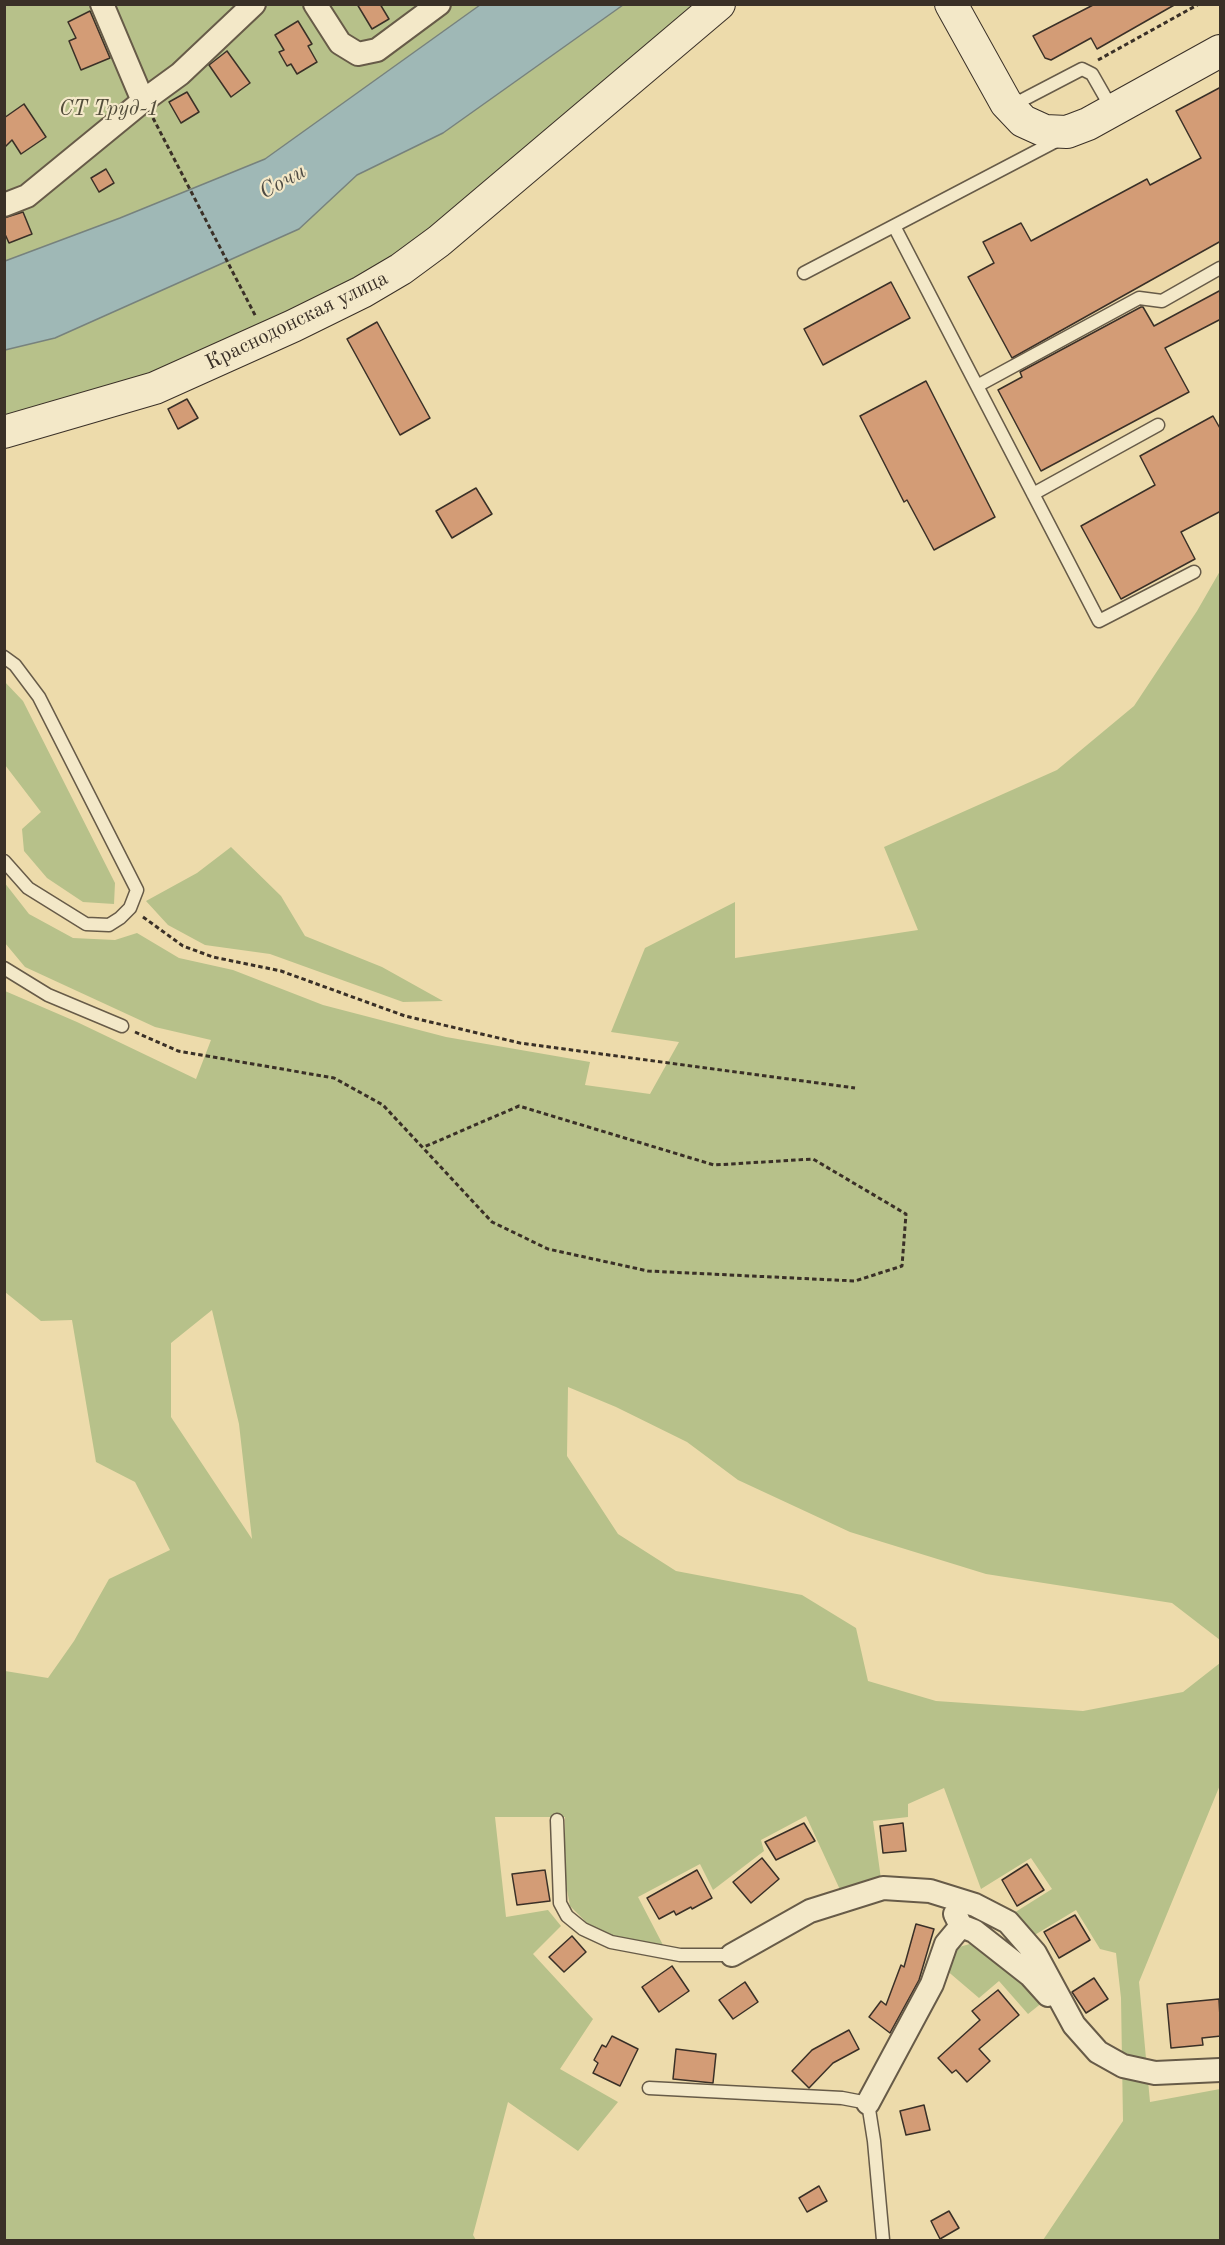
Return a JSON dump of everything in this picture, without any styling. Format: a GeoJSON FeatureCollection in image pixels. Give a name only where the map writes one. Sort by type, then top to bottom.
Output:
{"type":"FeatureCollection","features":[{"type":"Feature","properties":{"kind":"street"},"geometry":{"type":"LineString","coordinates":[[102,4],[144,101]]}},
{"type":"Feature","properties":{"kind":"street"},"geometry":{"type":"LineString","coordinates":[[4,205],[27,196],[144,101],[180,75],[254,4]]}},
{"type":"Feature","properties":{"kind":"street"},"geometry":{"type":"LineString","coordinates":[[315,4],[340,43],[358,54],[377,50],[439,4]]}},
{"type":"Feature","properties":{"kind":"street","name":"Краснодонская улица"},"geometry":{"type":"LineString","coordinates":[[4,432],[155,388],[293,326],[392,275],[439,241],[719,4]]}},
{"type":"Feature","properties":{"kind":"street"},"geometry":{"type":"LineString","coordinates":[[951,4],[1010,107],[1023,121],[1045,131],[1067,132],[1100,117],[1221,51]]}},
{"type":"Feature","properties":{"kind":"street"},"geometry":{"type":"LineString","coordinates":[[732,1955],[810,1911],[883,1888],[930,1891],[975,1905],[1008,1922],[1035,1953],[1074,2025]]}},
{"type":"Feature","properties":{"kind":"street"},"geometry":{"type":"LineString","coordinates":[[958,1899],[955,1914],[961,1926],[974,1931],[1030,1975],[1098,2052],[1123,2066],[1155,2073],[1221,2070]]}},
{"type":"Feature","properties":{"kind":"street"},"geometry":{"type":"LineString","coordinates":[[868,2103],[933,1984],[946,1944],[961,1926]]}},
{"type":"Feature","properties":{"kind":"lane"},"geometry":{"type":"LineString","coordinates":[[804,273],[1100,117],[1092,74],[1082,69],[1010,107]]}},
{"type":"Feature","properties":{"kind":"lane"},"geometry":{"type":"LineString","coordinates":[[894,226],[1099,621],[1194,572]]}},
{"type":"Feature","properties":{"kind":"lane"},"geometry":{"type":"LineString","coordinates":[[977,386],[1139,298],[1161,301],[1221,267]]}},
{"type":"Feature","properties":{"kind":"lane"},"geometry":{"type":"LineString","coordinates":[[1033,494],[1158,425]]}},
{"type":"Feature","properties":{"kind":"lane"},"geometry":{"type":"LineString","coordinates":[[4,657],[15,665],[39,697],[137,890],[130,908],[120,918],[109,925],[86,924],[28,888],[4,861]]}},
{"type":"Feature","properties":{"kind":"lane"},"geometry":{"type":"LineString","coordinates":[[4,968],[48,995],[122,1026]]}},
{"type":"Feature","properties":{"kind":"lane"},"geometry":{"type":"LineString","coordinates":[[557,1820],[560,1903],[567,1916],[583,1929],[611,1942],[680,1955],[732,1955]]}},
{"type":"Feature","properties":{"kind":"lane"},"geometry":{"type":"LineString","coordinates":[[649,2088],[842,2098],[868,2103],[874,2141],[883,2241]]}},
{"type":"Feature","properties":{"kind":"path"},"geometry":{"type":"LineString","coordinates":[[1098,60],[1199,4]]}},
{"type":"Feature","properties":{"kind":"path"},"geometry":{"type":"LineString","coordinates":[[144,101],[256,318]]}},
{"type":"Feature","properties":{"kind":"path"},"geometry":{"type":"LineString","coordinates":[[137,890],[144,918],[183,946],[213,957],[281,971],[405,1016],[520,1043],[855,1088]]}},
{"type":"Feature","properties":{"kind":"path"},"geometry":{"type":"LineString","coordinates":[[122,1026],[178,1051],[334,1078],[383,1105],[492,1222],[548,1249],[648,1271],[855,1281],[902,1266],[906,1214],[813,1159],[714,1165],[519,1106],[424,1147]]}},
{"type":"Feature","properties":{"kind":"green space","name":"СТ Труд-1"},"geometry":{"type":"Polygon","coordinates":[[[5,5],[480,5],[265,159],[120,219],[5,261],[5,5]]]}},
{"type":"Feature","properties":{"kind":"green space"},"geometry":{"type":"Polygon","coordinates":[[[623,5],[701,5],[401,257],[154,380],[5,421],[5,349],[55,338],[299,229],[357,175],[443,133],[623,5]]]}},
{"type":"Feature","properties":{"kind":"green space"},"geometry":{"type":"Polygon","coordinates":[[[1220,571],[1220,1640],[1172,1603],[986,1574],[850,1532],[738,1480],[687,1442],[616,1407],[568,1387],[567,1456],[618,1534],[676,1571],[802,1595],[856,1628],[868,1681],[936,1701],[1083,1711],[1183,1692],[1220,1663],[1220,1785],[1139,1982],[1150,2102],[1220,2089],[1220,2240],[1043,2240],[1123,2121],[1121,1998],[1116,1953],[1100,1949],[1076,1910],[1028,1939],[1009,1916],[1052,1889],[1031,1858],[981,1889],[944,1788],[908,1804],[908,1817],[873,1821],[881,1879],[842,1894],[806,1816],[761,1840],[764,1851],[713,1890],[700,1864],[638,1897],[663,1945],[611,1937],[588,1924],[570,1906],[565,1879],[565,1817],[495,1817],[506,1917],[548,1910],[561,1926],[533,1954],[593,2019],[560,2069],[618,2102],[578,2151],[508,2102],[473,2235],[476,2240],[5,2240],[5,1671],[48,1678],[74,1641],[109,1579],[170,1550],[135,1482],[96,1462],[72,1320],[41,1321],[5,1292],[5,991],[77,1022],[196,1079],[211,1040],[155,1027],[25,967],[5,943],[4,882],[29,914],[73,938],[115,940],[137,933],[179,958],[233,970],[323,1005],[446,1037],[590,1062],[585,1085],[650,1094],[679,1042],[611,1032],[645,948],[735,902],[735,958],[918,930],[884,847],[1057,770],[1134,706],[1197,611],[1220,571]],[[212,1310],[171,1343],[171,1417],[252,1539],[239,1424],[212,1310]]]}},
{"type":"Feature","properties":{"kind":"green space"},"geometry":{"type":"Polygon","coordinates":[[[4,681],[23,701],[115,883],[114,904],[83,902],[47,878],[24,851],[22,829],[41,812],[5,765],[4,681]]]}},
{"type":"Feature","properties":{"kind":"green space"},"geometry":{"type":"Polygon","coordinates":[[[231,847],[281,896],[305,936],[382,967],[443,1001],[403,1002],[270,954],[205,945],[168,925],[146,901],[197,873],[231,847]]]}},
{"type":"Feature","properties":{"kind":"green space"},"geometry":{"type":"Polygon","coordinates":[[[977,1942],[1043,2002],[1028,2014],[999,1981],[979,1998],[945,1969],[959,1947],[977,1942]]]}},
{"type":"Feature","properties":{"kind":"water","name":"Сочи"},"geometry":{"type":"Polygon","coordinates":[[[480,5],[623,5],[443,133],[357,175],[299,229],[55,338],[5,350],[5,261],[120,218],[265,159],[480,5]]]}},
{"type":"Feature","properties":{"kind":"building"},"geometry":{"type":"Polygon","coordinates":[[[357,4],[380,4],[389,19],[372,29],[357,4]]]}},
{"type":"Feature","properties":{"kind":"building"},"geometry":{"type":"Polygon","coordinates":[[[1095,4],[1176,4],[1097,49],[1091,38],[1051,60],[1045,58],[1033,36],[1095,4]]]}},
{"type":"Feature","properties":{"kind":"building"},"geometry":{"type":"Polygon","coordinates":[[[90,11],[110,58],[81,70],[69,41],[76,38],[68,22],[90,11]]]}},
{"type":"Feature","properties":{"kind":"building"},"geometry":{"type":"Polygon","coordinates":[[[298,21],[312,44],[308,46],[317,62],[297,74],[291,64],[287,66],[279,52],[284,50],[275,35],[298,21]]]}},
{"type":"Feature","properties":{"kind":"building"},"geometry":{"type":"Polygon","coordinates":[[[227,51],[250,83],[231,97],[209,65],[227,51]]]}},
{"type":"Feature","properties":{"kind":"building"},"geometry":{"type":"Polygon","coordinates":[[[1221,87],[1221,241],[1012,358],[968,277],[994,263],[983,242],[1021,223],[1031,241],[1147,179],[1150,185],[1201,158],[1176,111],[1221,87]]]}},
{"type":"Feature","properties":{"kind":"building"},"geometry":{"type":"Polygon","coordinates":[[[187,92],[199,112],[181,123],[169,102],[187,92]]]}},
{"type":"Feature","properties":{"kind":"building"},"geometry":{"type":"Polygon","coordinates":[[[24,104],[46,137],[21,154],[12,140],[4,148],[4,118],[24,104]]]}},
{"type":"Feature","properties":{"kind":"building"},"geometry":{"type":"Polygon","coordinates":[[[106,169],[114,183],[99,192],[91,178],[106,169]]]}},
{"type":"Feature","properties":{"kind":"building"},"geometry":{"type":"Polygon","coordinates":[[[23,212],[32,234],[9,243],[4,232],[4,218],[23,212]]]}},
{"type":"Feature","properties":{"kind":"building"},"geometry":{"type":"Polygon","coordinates":[[[891,282],[910,318],[823,365],[804,329],[891,282]]]}},
{"type":"Feature","properties":{"kind":"building"},"geometry":{"type":"Polygon","coordinates":[[[1221,290],[1221,319],[1165,348],[1189,392],[1041,471],[998,390],[1022,377],[1020,372],[1141,307],[1154,326],[1221,290]]]}},
{"type":"Feature","properties":{"kind":"building"},"geometry":{"type":"Polygon","coordinates":[[[377,322],[430,418],[400,435],[347,339],[377,322]]]}},
{"type":"Feature","properties":{"kind":"building"},"geometry":{"type":"Polygon","coordinates":[[[926,381],[995,517],[934,550],[907,500],[904,502],[860,416],[926,381]]]}},
{"type":"Feature","properties":{"kind":"building"},"geometry":{"type":"Polygon","coordinates":[[[187,399],[198,418],[178,429],[168,409],[187,399]]]}},
{"type":"Feature","properties":{"kind":"building"},"geometry":{"type":"Polygon","coordinates":[[[1213,416],[1221,430],[1221,511],[1181,532],[1195,559],[1121,599],[1081,526],[1155,485],[1140,456],[1213,416]]]}},
{"type":"Feature","properties":{"kind":"building"},"geometry":{"type":"Polygon","coordinates":[[[476,488],[492,514],[452,538],[436,511],[476,488]]]}},
{"type":"Feature","properties":{"kind":"building"},"geometry":{"type":"Polygon","coordinates":[[[804,1823],[815,1841],[776,1860],[765,1842],[804,1823]]]}},
{"type":"Feature","properties":{"kind":"building"},"geometry":{"type":"Polygon","coordinates":[[[903,1823],[906,1851],[883,1853],[880,1826],[903,1823]]]}},
{"type":"Feature","properties":{"kind":"building"},"geometry":{"type":"Polygon","coordinates":[[[762,1858],[779,1879],[751,1903],[733,1882],[762,1858]]]}},
{"type":"Feature","properties":{"kind":"building"},"geometry":{"type":"Polygon","coordinates":[[[1027,1864],[1044,1890],[1017,1906],[1002,1880],[1027,1864]]]}},
{"type":"Feature","properties":{"kind":"building"},"geometry":{"type":"Polygon","coordinates":[[[545,1870],[550,1901],[517,1905],[512,1874],[545,1870]]]}},
{"type":"Feature","properties":{"kind":"building"},"geometry":{"type":"Polygon","coordinates":[[[697,1870],[712,1898],[692,1909],[691,1907],[676,1915],[674,1911],[659,1919],[647,1898],[697,1870]]]}},
{"type":"Feature","properties":{"kind":"building"},"geometry":{"type":"Polygon","coordinates":[[[1075,1915],[1090,1940],[1059,1958],[1044,1932],[1075,1915]]]}},
{"type":"Feature","properties":{"kind":"building"},"geometry":{"type":"Polygon","coordinates":[[[916,1924],[934,1929],[919,1980],[890,2033],[869,2017],[881,2001],[886,2005],[901,1965],[904,1967],[916,1924]]]}},
{"type":"Feature","properties":{"kind":"building"},"geometry":{"type":"Polygon","coordinates":[[[572,1936],[586,1952],[564,1972],[549,1957],[572,1936]]]}},
{"type":"Feature","properties":{"kind":"building"},"geometry":{"type":"Polygon","coordinates":[[[672,1966],[689,1991],[659,2012],[642,1987],[672,1966]]]}},
{"type":"Feature","properties":{"kind":"building"},"geometry":{"type":"Polygon","coordinates":[[[1094,1978],[1108,1999],[1086,2013],[1072,1992],[1094,1978]]]}},
{"type":"Feature","properties":{"kind":"building"},"geometry":{"type":"Polygon","coordinates":[[[745,1982],[758,2002],[733,2019],[719,2000],[745,1982]]]}},
{"type":"Feature","properties":{"kind":"building"},"geometry":{"type":"Polygon","coordinates":[[[998,1990],[1019,2015],[979,2049],[990,2061],[967,2082],[956,2070],[952,2073],[938,2058],[980,2020],[972,2011],[998,1990]]]}},
{"type":"Feature","properties":{"kind":"building"},"geometry":{"type":"Polygon","coordinates":[[[1219,1999],[1221,2036],[1202,2038],[1203,2045],[1171,2048],[1167,2004],[1219,1999]]]}},
{"type":"Feature","properties":{"kind":"building"},"geometry":{"type":"Polygon","coordinates":[[[849,2030],[859,2049],[833,2063],[809,2088],[792,2071],[812,2050],[849,2030]]]}},
{"type":"Feature","properties":{"kind":"building"},"geometry":{"type":"Polygon","coordinates":[[[612,2036],[638,2049],[620,2086],[593,2073],[598,2063],[594,2060],[602,2045],[606,2047],[612,2036]]]}},
{"type":"Feature","properties":{"kind":"building"},"geometry":{"type":"Polygon","coordinates":[[[676,2049],[716,2054],[713,2083],[673,2079],[676,2049]]]}},
{"type":"Feature","properties":{"kind":"building"},"geometry":{"type":"Polygon","coordinates":[[[924,2105],[930,2130],[906,2135],[900,2111],[924,2105]]]}},
{"type":"Feature","properties":{"kind":"building"},"geometry":{"type":"Polygon","coordinates":[[[819,2186],[827,2201],[807,2212],[799,2198],[819,2186]]]}},
{"type":"Feature","properties":{"kind":"building"},"geometry":{"type":"Polygon","coordinates":[[[949,2211],[959,2228],[940,2239],[931,2221],[949,2211]]]}}]}
